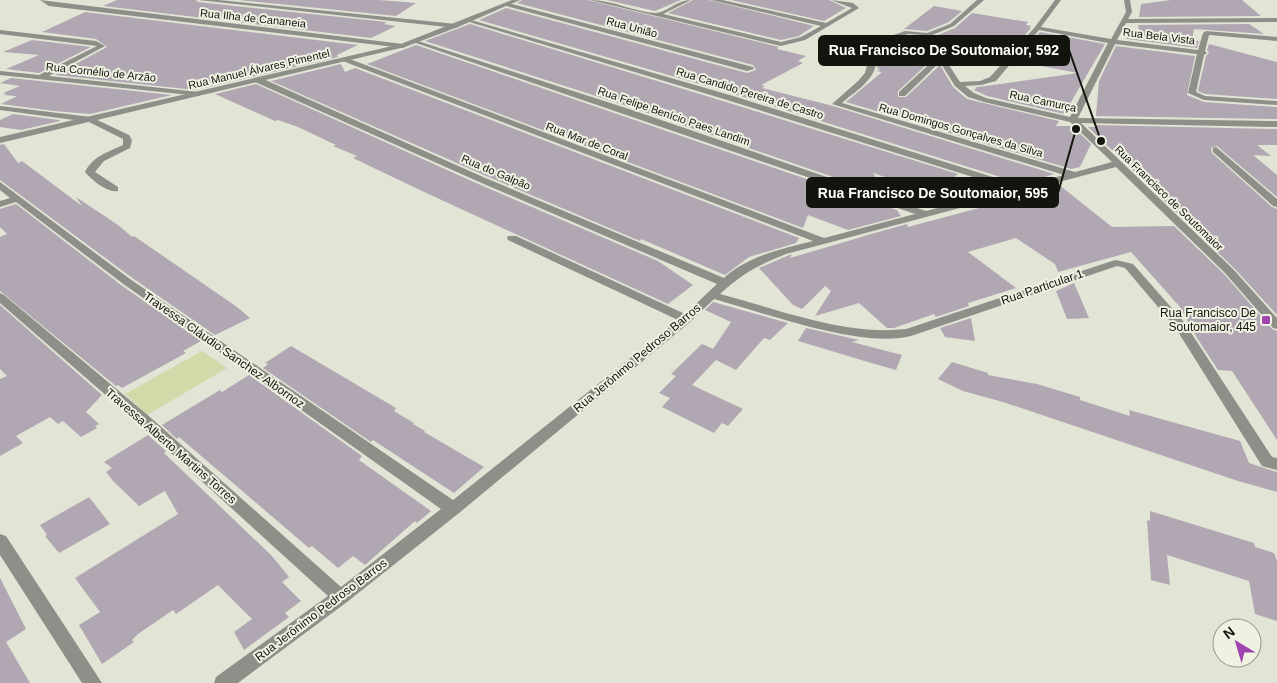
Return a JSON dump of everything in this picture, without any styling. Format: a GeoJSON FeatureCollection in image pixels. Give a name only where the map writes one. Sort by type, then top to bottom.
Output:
{"type":"FeatureCollection","features":[{"type":"Feature","properties":{"kind":"street","name":"Rua Ilha de Cananeia"},"geometry":{"type":"LineString","coordinates":[[43,0],[49,4],[403,46]]}},
{"type":"Feature","properties":{"kind":"street"},"geometry":{"type":"LineString","coordinates":[[200,0],[456,26]]}},
{"type":"Feature","properties":{"kind":"street","name":"Rua Manuel Álvares Pimentel"},"geometry":{"type":"LineString","coordinates":[[0,140],[403,46],[469,21],[517,0]]}},
{"type":"Feature","properties":{"kind":"street"},"geometry":{"type":"LineString","coordinates":[[593,0],[775,44],[794,43],[856,8],[850,4],[834,0]]}},
{"type":"Feature","properties":{"kind":"street"},"geometry":{"type":"LineString","coordinates":[[657,14],[688,0]]}},
{"type":"Feature","properties":{"kind":"street"},"geometry":{"type":"LineString","coordinates":[[714,0],[826,25]]}},
{"type":"Feature","properties":{"kind":"street"},"geometry":{"type":"LineString","coordinates":[[926,34],[952,24],[981,0]]}},
{"type":"Feature","properties":{"kind":"street"},"geometry":{"type":"LineString","coordinates":[[958,84],[981,83],[993,79],[1037,28],[1058,0]]}},
{"type":"Feature","properties":{"kind":"street"},"geometry":{"type":"LineString","coordinates":[[1073,120],[1129,12],[1127,0]]}},
{"type":"Feature","properties":{"kind":"street","name":"Rua União"},"geometry":{"type":"LineString","coordinates":[[508,5],[750,68]]}},
{"type":"Feature","properties":{"kind":"street"},"geometry":{"type":"LineString","coordinates":[[1123,21],[1276,20]]}},
{"type":"Feature","properties":{"kind":"street","name":"Rua Candido Pereira de Castro"},"geometry":{"type":"LineString","coordinates":[[469,21],[730,98],[1023,189]]}},
{"type":"Feature","properties":{"kind":"street","name":"Rua Bela Vista"},"geometry":{"type":"LineString","coordinates":[[1037,28],[1113,42],[1203,53]]}},
{"type":"Feature","properties":{"kind":"street"},"geometry":{"type":"LineString","coordinates":[[0,32],[96,43],[102,46],[41,77]]}},
{"type":"Feature","properties":{"kind":"street","name":"Rua Domingos Gonçalves da Silva"},"geometry":{"type":"LineString","coordinates":[[926,34],[907,32],[884,40],[874,46],[874,58],[871,69],[860,86],[836,102],[840,106],[1075,175]]}},
{"type":"Feature","properties":{"kind":"street","name":"Rua Camurça"},"geometry":{"type":"LineString","coordinates":[[926,34],[958,84],[971,95],[984,100],[1073,120],[1277,124]]}},
{"type":"Feature","properties":{"kind":"street","name":"Rua Bela Vista"},"geometry":{"type":"LineString","coordinates":[[1277,39],[1206,34],[1192,93],[1196,96],[1277,103]]}},
{"type":"Feature","properties":{"kind":"street","name":"Rua Felipe Benício Paes Landim"},"geometry":{"type":"LineString","coordinates":[[416,42],[661,123],[925,214]]}},
{"type":"Feature","properties":{"kind":"street"},"geometry":{"type":"LineString","coordinates":[[902,94],[942,57]]}},
{"type":"Feature","properties":{"kind":"street","name":"Rua Mar de Coral"},"geometry":{"type":"LineString","coordinates":[[344,60],[823,241]]}},
{"type":"Feature","properties":{"kind":"street","name":"Rua Cornélio de Arzão"},"geometry":{"type":"LineString","coordinates":[[0,73],[199,94]]}},
{"type":"Feature","properties":{"kind":"street","name":"Rua do Galpão"},"geometry":{"type":"LineString","coordinates":[[258,80],[480,179],[725,283]]}},
{"type":"Feature","properties":{"kind":"street"},"geometry":{"type":"LineString","coordinates":[[0,108],[92,120],[119,132],[128,140],[127,146],[100,160],[91,168],[90,172],[95,178],[115,189]]}},
{"type":"Feature","properties":{"kind":"street","name":"Rua Francisco de Soutomaior"},"geometry":{"type":"LineString","coordinates":[[1073,120],[1116,164],[1170,213],[1228,271],[1277,325]]}},
{"type":"Feature","properties":{"kind":"street"},"geometry":{"type":"LineString","coordinates":[[1216,150],[1277,204]]}},
{"type":"Feature","properties":{"kind":"street","name":"Rua Jerônimo Pedroso Barros"},"geometry":{"type":"LineString","coordinates":[[223,683],[341,597],[453,509],[686,319],[735,274],[756,262],[782,252],[1116,164]]}},
{"type":"Feature","properties":{"kind":"street","name":"Travessa Cláudio Sanchez Albornoz"},"geometry":{"type":"LineString","coordinates":[[0,186],[126,281],[453,509]]}},
{"type":"Feature","properties":{"kind":"street"},"geometry":{"type":"LineString","coordinates":[[0,204],[16,199]]}},
{"type":"Feature","properties":{"kind":"street"},"geometry":{"type":"LineString","coordinates":[[512,238],[686,319]]}},
{"type":"Feature","properties":{"kind":"street","name":"Rua Particular 1"},"geometry":{"type":"LineString","coordinates":[[712,294],[834,327],[865,333],[893,335],[907,333],[1116,263],[1124,263],[1129,266],[1180,325],[1267,462],[1277,464]]}},
{"type":"Feature","properties":{"kind":"street","name":"Travessa Alberto Martins Torres"},"geometry":{"type":"LineString","coordinates":[[0,297],[145,422],[341,597]]}},
{"type":"Feature","properties":{"kind":"street"},"geometry":{"type":"LineString","coordinates":[[0,541],[93,683]]}},
{"type":"Feature","properties":{"kind":"green space"},"geometry":{"type":"Polygon","coordinates":[[[202,351],[227,368],[147,415],[125,394],[202,351]]]}},
{"type":"Feature","properties":{"kind":"building"},"geometry":{"type":"Polygon","coordinates":[[[117,0],[196,0],[198,2],[387,22],[384,24],[396,26],[371,38],[103,6],[117,0]]]}},
{"type":"Feature","properties":{"kind":"building"},"geometry":{"type":"Polygon","coordinates":[[[238,0],[379,0],[416,3],[396,16],[238,0]]]}},
{"type":"Feature","properties":{"kind":"building"},"geometry":{"type":"Polygon","coordinates":[[[522,0],[588,0],[779,47],[777,49],[806,56],[798,61],[803,63],[761,85],[765,86],[762,88],[833,106],[1054,174],[1023,184],[734,94],[479,20],[506,8],[747,73],[756,70],[753,65],[517,3],[522,0]]]}},
{"type":"Feature","properties":{"kind":"building"},"geometry":{"type":"Polygon","coordinates":[[[607,0],[681,0],[655,11],[607,0]]]}},
{"type":"Feature","properties":{"kind":"building"},"geometry":{"type":"Polygon","coordinates":[[[693,0],[709,0],[814,26],[799,36],[781,40],[668,13],[693,0]]]}},
{"type":"Feature","properties":{"kind":"building"},"geometry":{"type":"Polygon","coordinates":[[[731,0],[829,0],[846,8],[824,21],[731,0]]]}},
{"type":"Feature","properties":{"kind":"building"},"geometry":{"type":"Polygon","coordinates":[[[1171,0],[1242,0],[1261,16],[1139,17],[1141,4],[1171,0]]]}},
{"type":"Feature","properties":{"kind":"building"},"geometry":{"type":"Polygon","coordinates":[[[934,6],[962,11],[949,22],[927,31],[904,29],[934,6]]]}},
{"type":"Feature","properties":{"kind":"building"},"geometry":{"type":"Polygon","coordinates":[[[85,12],[358,45],[337,55],[338,57],[195,90],[55,75],[107,47],[96,39],[42,32],[85,12]]]}},
{"type":"Feature","properties":{"kind":"building"},"geometry":{"type":"Polygon","coordinates":[[[972,13],[1028,22],[1026,25],[1031,26],[1029,28],[1031,28],[1004,59],[939,46],[933,37],[955,28],[972,13]]]}},
{"type":"Feature","properties":{"kind":"building"},"geometry":{"type":"Polygon","coordinates":[[[470,24],[958,174],[936,194],[873,173],[888,196],[630,107],[425,41],[470,24]]]}},
{"type":"Feature","properties":{"kind":"building"},"geometry":{"type":"Polygon","coordinates":[[[1249,24],[1264,34],[1194,29],[1192,40],[1199,41],[1197,48],[1127,39],[1125,30],[1139,31],[1138,25],[1249,24]]]}},
{"type":"Feature","properties":{"kind":"building"},"geometry":{"type":"Polygon","coordinates":[[[1040,32],[1105,44],[1064,114],[987,96],[974,90],[977,87],[1078,73],[1015,61],[1040,32]]]}},
{"type":"Feature","properties":{"kind":"building"},"geometry":{"type":"Polygon","coordinates":[[[908,36],[921,37],[935,57],[898,91],[898,97],[906,97],[940,65],[953,87],[967,99],[1059,121],[1056,126],[1072,126],[1091,144],[1080,167],[1071,169],[846,102],[882,72],[877,71],[880,69],[877,68],[878,57],[887,49],[880,47],[908,36]]]}},
{"type":"Feature","properties":{"kind":"building"},"geometry":{"type":"Polygon","coordinates":[[[32,40],[91,47],[39,73],[6,69],[39,55],[3,52],[32,40]]]}},
{"type":"Feature","properties":{"kind":"building"},"geometry":{"type":"Polygon","coordinates":[[[1209,44],[1277,62],[1277,99],[1205,94],[1198,91],[1206,56],[1209,53],[1207,50],[1209,44]]]}},
{"type":"Feature","properties":{"kind":"building"},"geometry":{"type":"Polygon","coordinates":[[[416,45],[897,210],[901,216],[848,230],[808,215],[803,228],[367,64],[416,45]]]}},
{"type":"Feature","properties":{"kind":"building"},"geometry":{"type":"Polygon","coordinates":[[[1116,46],[1195,56],[1187,95],[1204,102],[1277,107],[1277,119],[1096,116],[1099,81],[1116,46]]]}},
{"type":"Feature","properties":{"kind":"building"},"geometry":{"type":"Polygon","coordinates":[[[341,64],[345,72],[355,68],[799,238],[796,243],[749,257],[725,275],[484,175],[271,81],[341,64]]]}},
{"type":"Feature","properties":{"kind":"building"},"geometry":{"type":"Polygon","coordinates":[[[11,78],[172,95],[90,114],[54,111],[1,104],[17,96],[3,95],[7,94],[3,93],[20,86],[0,83],[11,78]]]}},
{"type":"Feature","properties":{"kind":"building"},"geometry":{"type":"Polygon","coordinates":[[[256,84],[476,183],[658,261],[693,285],[668,304],[353,158],[357,156],[333,146],[336,145],[298,127],[278,120],[275,121],[215,94],[256,84]]]}},
{"type":"Feature","properties":{"kind":"building"},"geometry":{"type":"Polygon","coordinates":[[[13,114],[60,121],[21,130],[0,127],[0,120],[13,114]]]}},
{"type":"Feature","properties":{"kind":"building"},"geometry":{"type":"Polygon","coordinates":[[[1095,125],[1277,129],[1277,145],[1257,145],[1271,156],[1253,155],[1277,175],[1277,197],[1217,146],[1211,148],[1212,153],[1272,207],[1277,209],[1277,315],[1234,268],[1088,127],[1095,127],[1095,125]]]}},
{"type":"Feature","properties":{"kind":"building"},"geometry":{"type":"Polygon","coordinates":[[[4,144],[18,163],[22,161],[82,206],[76,197],[118,225],[132,237],[134,236],[250,318],[215,335],[131,277],[0,180],[0,145],[4,144]]]}},
{"type":"Feature","properties":{"kind":"building"},"geometry":{"type":"Polygon","coordinates":[[[1058,184],[1112,227],[1174,226],[1224,274],[1272,329],[1277,331],[1277,440],[1232,371],[1218,370],[1180,307],[1131,252],[1058,272],[1055,264],[1016,238],[968,252],[1016,288],[968,303],[969,306],[936,317],[934,314],[894,328],[887,328],[859,303],[815,316],[831,291],[825,286],[802,309],[793,305],[759,268],[792,254],[790,258],[907,224],[908,227],[979,208],[974,206],[982,204],[1056,194],[1040,189],[1058,184]]]}},
{"type":"Feature","properties":{"kind":"building"},"geometry":{"type":"Polygon","coordinates":[[[16,204],[121,285],[201,341],[183,351],[186,353],[122,388],[118,385],[116,386],[0,291],[0,237],[7,234],[0,227],[0,209],[16,204]]]}},
{"type":"Feature","properties":{"kind":"building"},"geometry":{"type":"Polygon","coordinates":[[[1074,283],[1089,318],[1067,319],[1056,291],[1074,283]]]}},
{"type":"Feature","properties":{"kind":"building"},"geometry":{"type":"Polygon","coordinates":[[[713,302],[788,323],[770,340],[764,338],[736,370],[716,360],[692,385],[743,409],[728,426],[722,423],[714,433],[662,407],[670,398],[659,393],[676,376],[671,374],[702,344],[713,349],[731,322],[705,310],[713,302]]]}},
{"type":"Feature","properties":{"kind":"building"},"geometry":{"type":"Polygon","coordinates":[[[0,305],[102,395],[86,412],[99,424],[95,426],[97,428],[81,437],[63,421],[58,424],[50,417],[16,436],[23,443],[0,456],[0,379],[7,376],[0,369],[0,305]]]}},
{"type":"Feature","properties":{"kind":"building"},"geometry":{"type":"Polygon","coordinates":[[[971,318],[975,341],[945,337],[940,328],[971,318]]]}},
{"type":"Feature","properties":{"kind":"building"},"geometry":{"type":"Polygon","coordinates":[[[806,328],[859,340],[852,342],[902,355],[896,370],[798,341],[806,328]]]}},
{"type":"Feature","properties":{"kind":"building"},"geometry":{"type":"Polygon","coordinates":[[[291,346],[396,408],[394,411],[414,423],[424,432],[484,467],[454,493],[373,440],[371,442],[263,368],[268,364],[265,363],[291,346]]]}},
{"type":"Feature","properties":{"kind":"building"},"geometry":{"type":"Polygon","coordinates":[[[952,362],[988,373],[988,375],[1037,384],[1080,397],[1080,400],[1130,416],[1129,410],[1240,441],[1249,463],[1277,472],[1277,492],[1238,481],[1003,402],[963,391],[938,379],[952,362]]]}},
{"type":"Feature","properties":{"kind":"building"},"geometry":{"type":"Polygon","coordinates":[[[249,375],[362,456],[359,460],[431,511],[417,523],[415,521],[365,565],[353,556],[338,568],[312,546],[309,548],[179,437],[177,439],[162,425],[249,375]]]}},
{"type":"Feature","properties":{"kind":"building"},"geometry":{"type":"Polygon","coordinates":[[[148,435],[166,451],[164,453],[272,556],[289,577],[282,582],[301,601],[285,613],[289,617],[244,650],[234,632],[252,619],[218,585],[176,614],[173,610],[138,634],[132,640],[134,642],[102,664],[79,625],[100,612],[75,578],[178,514],[165,491],[139,506],[106,472],[112,468],[104,462],[148,435]]]}},
{"type":"Feature","properties":{"kind":"building"},"geometry":{"type":"Polygon","coordinates":[[[89,497],[110,524],[59,553],[45,536],[47,535],[40,525],[89,497]]]}},
{"type":"Feature","properties":{"kind":"building"},"geometry":{"type":"Polygon","coordinates":[[[1150,511],[1254,543],[1255,547],[1274,553],[1277,561],[1277,621],[1255,614],[1249,581],[1167,555],[1170,585],[1151,580],[1147,520],[1150,521],[1150,511]]]}},
{"type":"Feature","properties":{"kind":"building"},"geometry":{"type":"Polygon","coordinates":[[[0,578],[26,629],[6,642],[30,683],[0,683],[0,578]]]}},
{"type":"Feature","properties":{"kind":"place","name":"Rua Francisco De Soutomaior, 595"},"geometry":{"type":"Point","coordinates":[1076,129]}},
{"type":"Feature","properties":{"kind":"place","name":"Rua Francisco De Soutomaior, 592"},"geometry":{"type":"Point","coordinates":[1101,141]}},
{"type":"Feature","properties":{"kind":"place","name":"Rua Francisco De Soutomaior, 445"},"geometry":{"type":"Point","coordinates":[1266,320]}}]}
